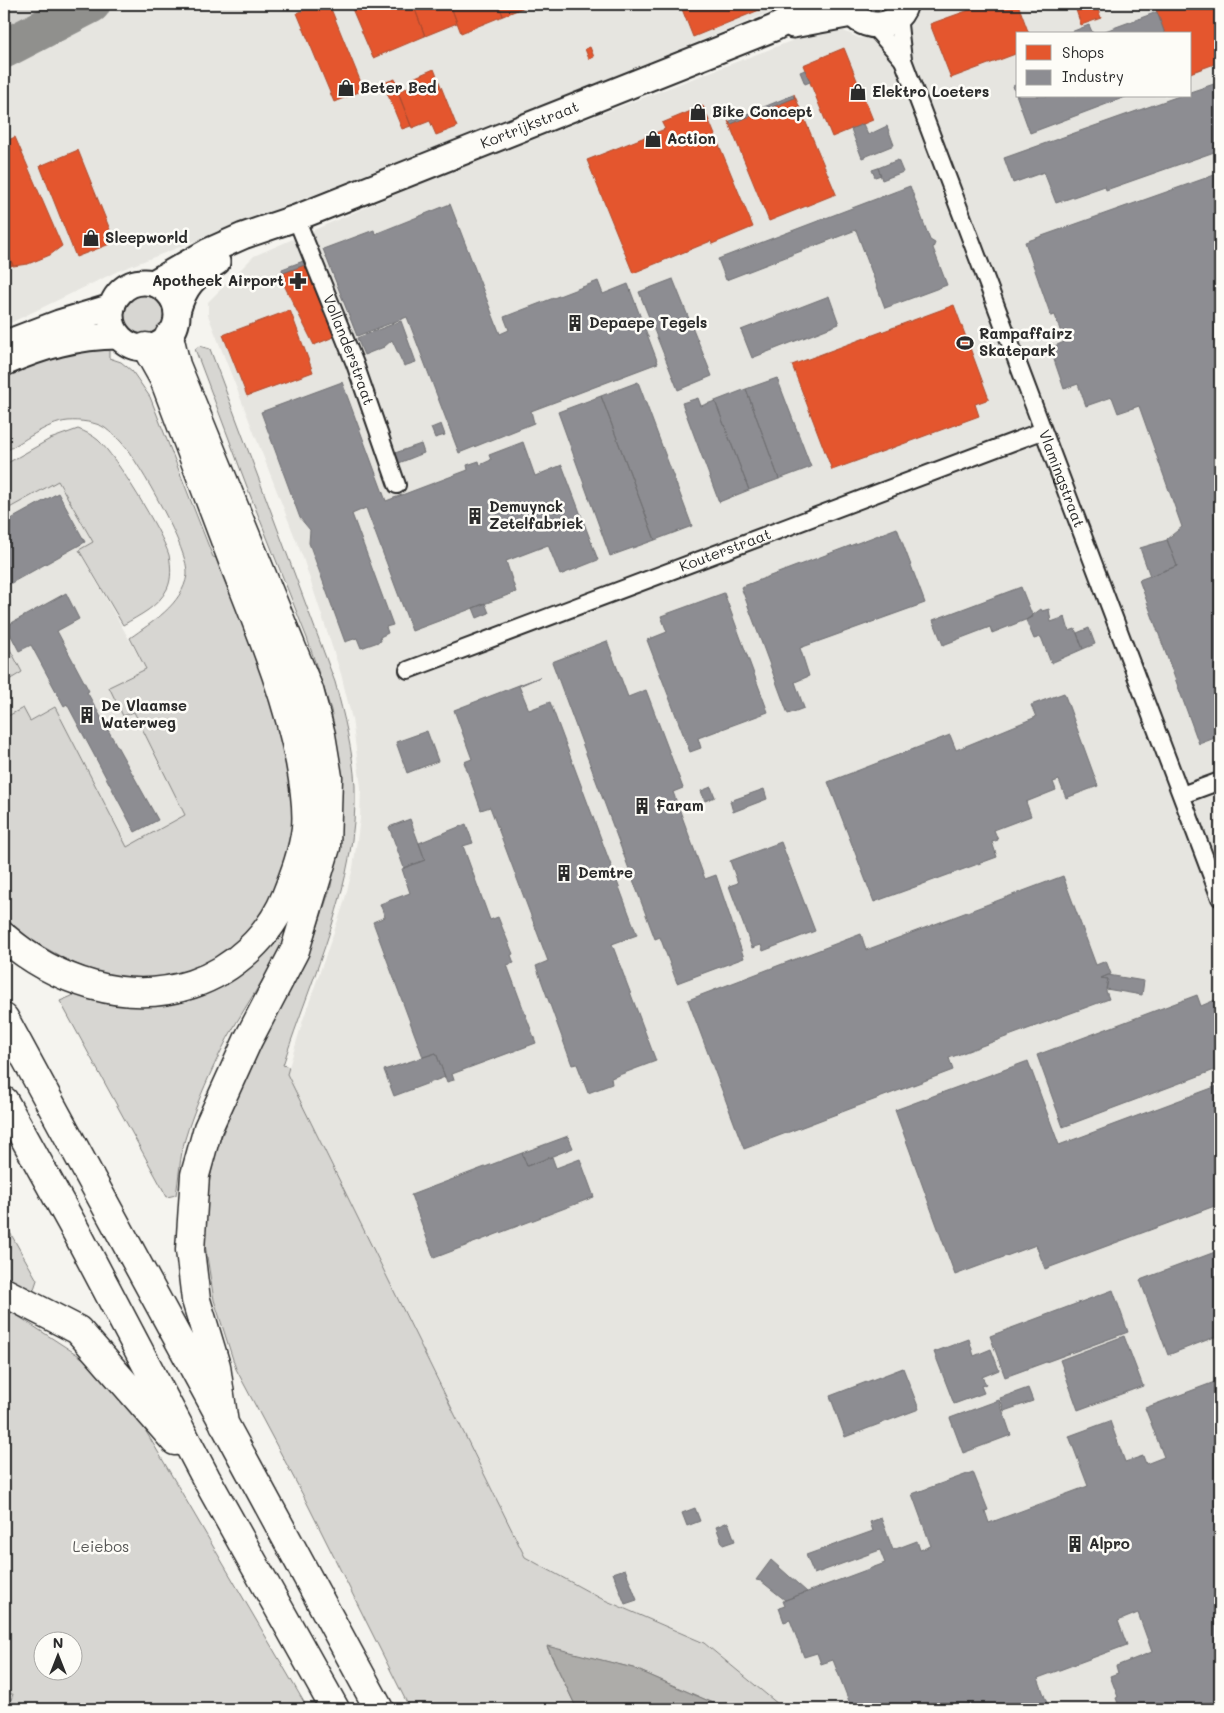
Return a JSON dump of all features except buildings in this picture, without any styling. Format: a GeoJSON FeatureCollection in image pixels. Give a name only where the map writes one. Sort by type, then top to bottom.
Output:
{"type":"FeatureCollection","features":[{"type":"Feature","properties":{"kind":"highway"},"geometry":{"type":"LineString","coordinates":[[4,937],[51,969],[101,989],[135,993],[157,992],[194,984],[243,956],[263,934],[278,914],[299,864],[306,826],[305,789],[293,724],[164,379],[164,332]]}},
{"type":"Feature","properties":{"kind":"highway"},"geometry":{"type":"LineString","coordinates":[[164,332],[309,690],[321,735],[328,777],[326,847],[298,941],[248,1040],[212,1119],[195,1175],[190,1250],[196,1300],[216,1366],[224,1424]]}},
{"type":"Feature","properties":{"kind":"highway"},"geometry":{"type":"LineString","coordinates":[[4,1018],[379,1709]]}},
{"type":"Feature","properties":{"kind":"highway"},"geometry":{"type":"LineString","coordinates":[[4,1101],[77,1233],[206,1478],[335,1709]]}},
{"type":"Feature","properties":{"kind":"highway"},"geometry":{"type":"LineString","coordinates":[[4,1292],[78,1330],[206,1478]]}},
{"type":"Feature","properties":{"kind":"main road","name":"Kortrijkstraat"},"geometry":{"type":"LineString","coordinates":[[153,283],[203,254],[243,236],[291,221],[774,28],[818,4]]}},
{"type":"Feature","properties":{"kind":"main road","name":"Kortrijkstraat"},"geometry":{"type":"LineString","coordinates":[[774,28],[858,15],[890,22],[901,10]]}},
{"type":"Feature","properties":{"kind":"main road","name":"Kortrijkstraat"},"geometry":{"type":"LineString","coordinates":[[164,332],[182,293],[194,278],[245,244],[291,221]]}},
{"type":"Feature","properties":{"kind":"main road"},"geometry":{"type":"LineString","coordinates":[[140,282],[153,283],[165,289],[173,300],[164,332],[131,345],[118,336],[112,323],[112,307],[117,294],[127,287],[140,282]]}},
{"type":"Feature","properties":{"kind":"main road"},"geometry":{"type":"LineString","coordinates":[[4,344],[59,323],[112,307]]}},
{"type":"Feature","properties":{"kind":"main road"},"geometry":{"type":"LineString","coordinates":[[4,363],[45,346],[86,337],[118,336]]}},
{"type":"Feature","properties":{"kind":"street","name":"Vlamingstraat"},"geometry":{"type":"LineString","coordinates":[[901,10],[903,60],[1220,898]]}},
{"type":"Feature","properties":{"kind":"street","name":"Vlamingstraat"},"geometry":{"type":"LineString","coordinates":[[858,15],[903,60]]}},
{"type":"Feature","properties":{"kind":"street","name":"Vollanderstraat"},"geometry":{"type":"LineString","coordinates":[[291,221],[359,372],[397,485]]}},
{"type":"Feature","properties":{"kind":"street","name":"Kouterstraat"},"geometry":{"type":"LineString","coordinates":[[408,670],[1042,431]]}},
{"type":"Feature","properties":{"kind":"street"},"geometry":{"type":"LineString","coordinates":[[1182,795],[1220,780]]}},
{"type":"Feature","properties":{"kind":"shaded area"},"geometry":{"type":"Polygon","coordinates":[[[4,4],[790,4],[529,111],[118,271],[4,326],[4,4]]]}},
{"type":"Feature","properties":{"kind":"shaded area"},"geometry":{"type":"Polygon","coordinates":[[[921,4],[1220,4],[1220,1709],[784,1709],[704,1643],[600,1598],[525,1557],[287,1074],[303,1020],[343,906],[353,868],[360,819],[361,787],[352,719],[341,674],[303,558],[208,315],[208,302],[254,256],[431,179],[825,28],[844,31],[859,38],[876,39],[906,29],[913,22],[921,4]]]}},
{"type":"Feature","properties":{"kind":"shaded area"},"geometry":{"type":"Polygon","coordinates":[[[57,480],[94,542],[79,551],[146,669],[109,688],[134,711],[185,815],[127,848],[55,707],[30,721],[23,708],[4,718],[4,683],[22,672],[4,638],[4,511],[57,480]]]}},
{"type":"Feature","properties":{"kind":"shaded area"},"geometry":{"type":"Polygon","coordinates":[[[547,1646],[633,1668],[727,1709],[577,1709],[547,1646]]]}},
{"type":"Feature","properties":{"kind":"green space"},"geometry":{"type":"Polygon","coordinates":[[[4,4],[61,4],[4,35],[4,4]]]}},
{"type":"Feature","properties":{"kind":"green space"},"geometry":{"type":"Polygon","coordinates":[[[857,4],[894,4],[885,13],[868,14],[857,4]]]}},
{"type":"Feature","properties":{"kind":"green space"},"geometry":{"type":"Polygon","coordinates":[[[148,295],[155,298],[161,304],[164,315],[163,323],[155,332],[148,335],[140,335],[133,332],[125,323],[124,311],[127,304],[136,296],[148,295]]]}},
{"type":"Feature","properties":{"kind":"green space"},"geometry":{"type":"Polygon","coordinates":[[[199,346],[210,349],[335,682],[348,734],[354,773],[354,822],[349,858],[341,893],[331,928],[283,1065],[289,1067],[287,1074],[525,1557],[600,1598],[704,1643],[784,1709],[727,1709],[633,1668],[547,1647],[577,1709],[410,1709],[304,1497],[236,1369],[214,1300],[204,1238],[206,1199],[215,1153],[254,1056],[311,947],[331,886],[341,827],[340,762],[331,710],[307,638],[195,349],[199,346]]]}},
{"type":"Feature","properties":{"kind":"green space"},"geometry":{"type":"Polygon","coordinates":[[[88,350],[109,350],[109,358],[121,362],[132,371],[150,397],[213,557],[221,559],[281,714],[297,815],[288,869],[271,908],[225,956],[192,972],[158,980],[106,977],[67,960],[33,941],[4,917],[4,718],[23,708],[30,721],[55,707],[127,847],[185,815],[134,712],[123,716],[109,687],[146,669],[130,638],[165,612],[173,604],[184,586],[187,575],[186,564],[172,528],[151,487],[130,453],[116,437],[97,424],[77,421],[60,422],[43,429],[4,452],[4,374],[36,363],[88,350]]]}},
{"type":"Feature","properties":{"kind":"green space"},"geometry":{"type":"Polygon","coordinates":[[[78,429],[98,440],[116,461],[148,513],[169,555],[171,568],[167,589],[159,601],[148,610],[123,625],[79,550],[93,542],[58,481],[4,511],[4,465],[50,439],[78,429]]]}},
{"type":"Feature","properties":{"kind":"green space"},"geometry":{"type":"Polygon","coordinates":[[[249,559],[285,649],[312,740],[318,786],[318,832],[310,879],[292,927],[275,960],[236,1023],[214,1065],[185,1139],[176,1195],[167,1197],[60,1001],[72,996],[77,990],[116,1001],[133,1003],[165,1000],[181,996],[219,981],[243,967],[263,948],[279,926],[292,902],[302,876],[314,826],[310,768],[304,737],[286,677],[240,560],[249,559]]]}},
{"type":"Feature","properties":{"kind":"green space"},"geometry":{"type":"Polygon","coordinates":[[[4,638],[22,672],[4,683],[4,638]]]}},
{"type":"Feature","properties":{"kind":"green space"},"geometry":{"type":"Polygon","coordinates":[[[4,1222],[37,1280],[32,1295],[4,1281],[4,1222]]]}},
{"type":"Feature","properties":{"kind":"green space","name":"Leiebos"},"geometry":{"type":"Polygon","coordinates":[[[4,1307],[84,1359],[130,1404],[308,1709],[4,1709],[4,1706],[10,1703],[13,1694],[4,1694],[4,1307]]]}},
{"type":"Feature","properties":{"kind":"taxiway"},"geometry":{"type":"LineString","coordinates":[[4,49],[91,4]]}},
{"type":"Feature","properties":{"kind":"place","name":"Beter Bed"},"geometry":{"type":"Point","coordinates":[346,88]}},
{"type":"Feature","properties":{"kind":"place","name":"Elektro Loeters"},"geometry":{"type":"Point","coordinates":[858,92]}},
{"type":"Feature","properties":{"kind":"place","name":"Bike Concept"},"geometry":{"type":"Point","coordinates":[698,112]}},
{"type":"Feature","properties":{"kind":"place","name":"Action"},"geometry":{"type":"Point","coordinates":[653,139]}},
{"type":"Feature","properties":{"kind":"place","name":"Sleepworld"},"geometry":{"type":"Point","coordinates":[91,238]}},
{"type":"Feature","properties":{"kind":"place","name":"Apotheek Airport"},"geometry":{"type":"Point","coordinates":[298,281]}},
{"type":"Feature","properties":{"kind":"place","name":"Depaepe Tegels"},"geometry":{"type":"Point","coordinates":[575,323]}},
{"type":"Feature","properties":{"kind":"place","name":"Rampaffairz Skatepark"},"geometry":{"type":"Point","coordinates":[965,343]}},
{"type":"Feature","properties":{"kind":"place","name":"Demuynck Zetelfabriek"},"geometry":{"type":"Point","coordinates":[475,516]}},
{"type":"Feature","properties":{"kind":"place","name":"De Vlaamse Waterweg"},"geometry":{"type":"Point","coordinates":[87,715]}},
{"type":"Feature","properties":{"kind":"place","name":"Faram"},"geometry":{"type":"Point","coordinates":[642,806]}},
{"type":"Feature","properties":{"kind":"place","name":"Demtre"},"geometry":{"type":"Point","coordinates":[564,873]}},
{"type":"Feature","properties":{"kind":"place","name":"Alpro"},"geometry":{"type":"Point","coordinates":[1075,1544]}}]}
